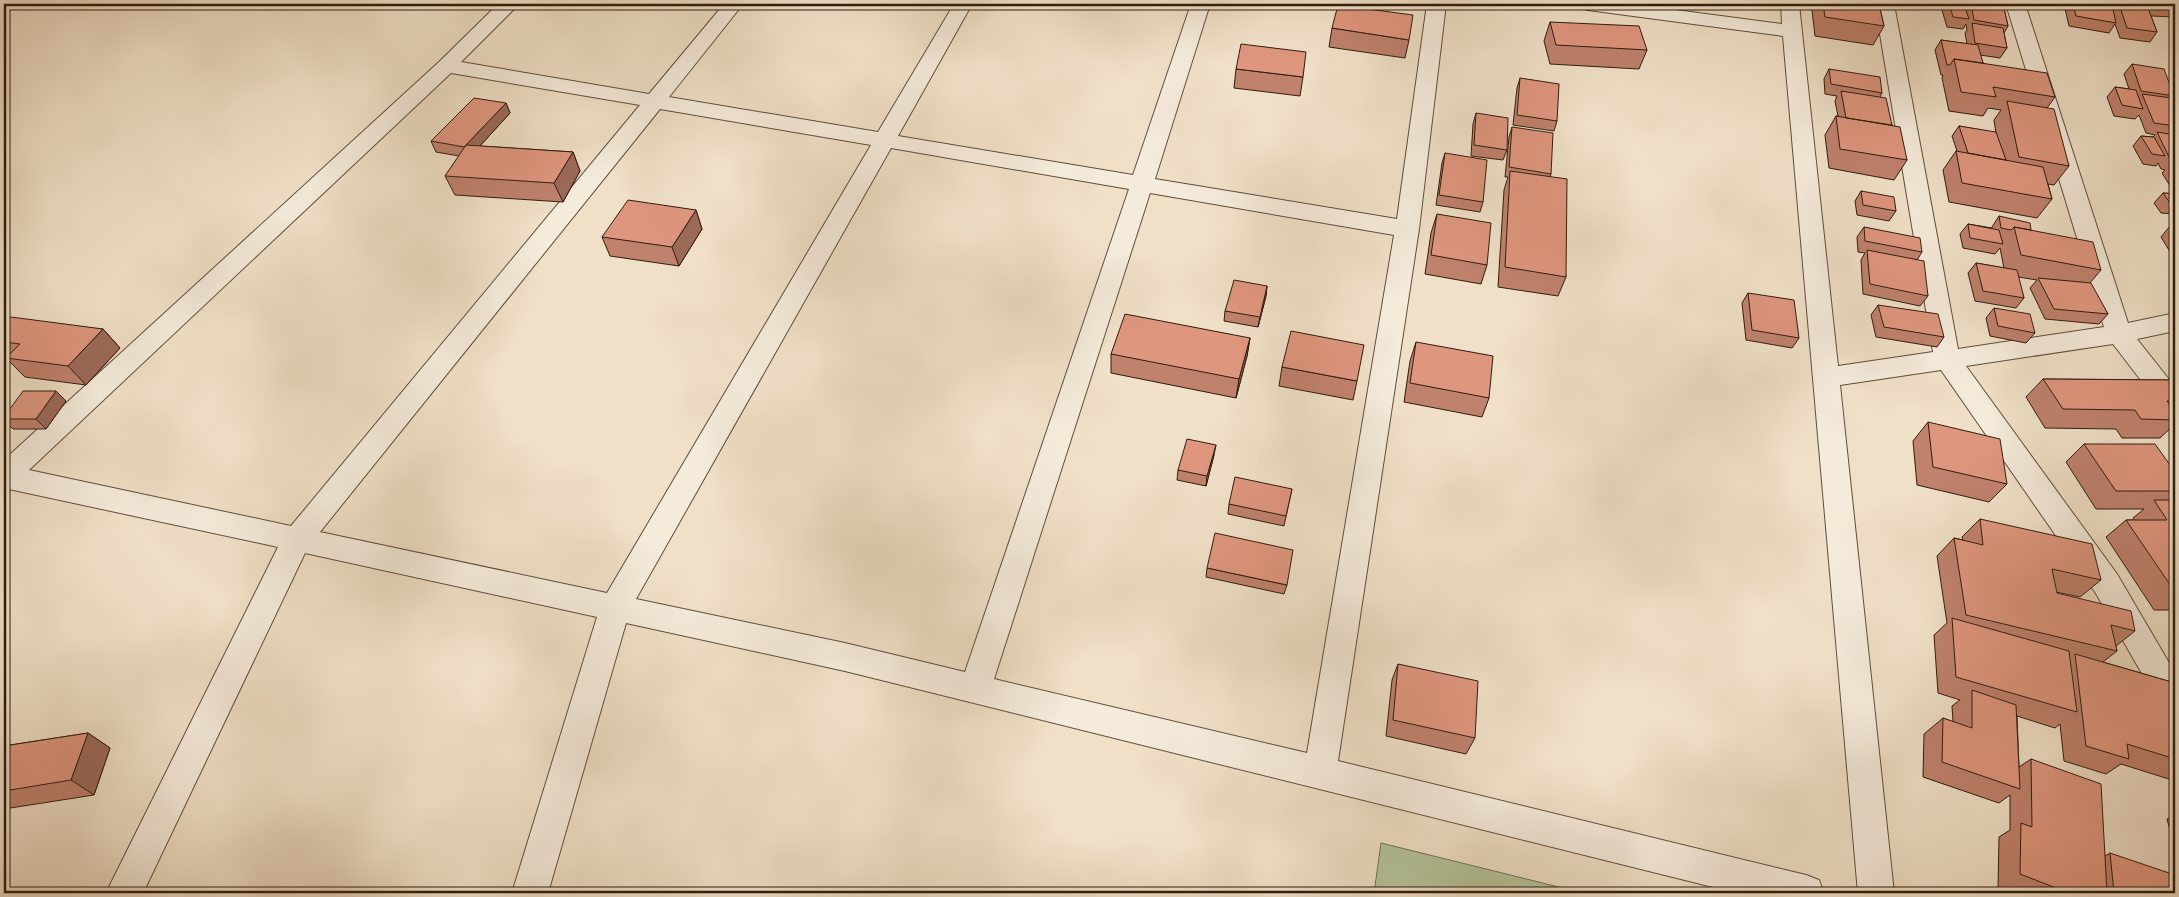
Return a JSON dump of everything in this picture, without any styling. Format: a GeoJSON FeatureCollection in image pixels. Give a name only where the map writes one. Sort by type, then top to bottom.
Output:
{"type":"FeatureCollection","features":[{"type":"Feature","properties":{"kind":"street"},"geometry":{"type":"LineString","coordinates":[[4,477],[446,66],[509,4]]}},
{"type":"Feature","properties":{"kind":"street"},"geometry":{"type":"LineString","coordinates":[[124,893],[297,539],[734,4]]}},
{"type":"Feature","properties":{"kind":"street"},"geometry":{"type":"LineString","coordinates":[[530,893],[615,607],[963,4]]}},
{"type":"Feature","properties":{"kind":"street"},"geometry":{"type":"LineString","coordinates":[[975,689],[1201,4]]}},
{"type":"Feature","properties":{"kind":"street"},"geometry":{"type":"LineString","coordinates":[[1320,772],[1407,229],[1437,4]]}},
{"type":"Feature","properties":{"kind":"street"},"geometry":{"type":"LineString","coordinates":[[1599,4],[1792,31]]}},
{"type":"Feature","properties":{"kind":"street"},"geometry":{"type":"LineString","coordinates":[[1790,4],[1876,893]]}},
{"type":"Feature","properties":{"kind":"street"},"geometry":{"type":"LineString","coordinates":[[1884,4],[1947,359],[2106,583],[2175,702]]}},
{"type":"Feature","properties":{"kind":"street"},"geometry":{"type":"LineString","coordinates":[[2016,4],[2119,334],[2175,406]]}},
{"type":"Feature","properties":{"kind":"street"},"geometry":{"type":"LineString","coordinates":[[446,66],[1407,229]]}},
{"type":"Feature","properties":{"kind":"street"},"geometry":{"type":"LineString","coordinates":[[1825,378],[2119,334],[2175,322]]}},
{"type":"Feature","properties":{"kind":"street"},"geometry":{"type":"LineString","coordinates":[[4,477],[845,657],[1320,772],[1806,893]]}},
{"type":"Feature","properties":{"kind":"green space"},"geometry":{"type":"Polygon","coordinates":[[[1381,843],[1583,893],[1374,893],[1381,843]]]}},
{"type":"Feature","properties":{"kind":"building"},"geometry":{"type":"Polygon","coordinates":[[[1823,4],[1879,4],[1884,26],[1825,17],[1823,4]]]}},
{"type":"Feature","properties":{"kind":"building"},"geometry":{"type":"Polygon","coordinates":[[[1949,4],[1964,4],[1969,19],[1953,17],[1949,4]]]}},
{"type":"Feature","properties":{"kind":"building"},"geometry":{"type":"Polygon","coordinates":[[[1971,4],[2003,4],[2008,26],[1974,20],[1971,4]]]}},
{"type":"Feature","properties":{"kind":"building"},"geometry":{"type":"Polygon","coordinates":[[[2073,4],[2112,4],[2116,23],[2076,16],[2073,4]]]}},
{"type":"Feature","properties":{"kind":"building"},"geometry":{"type":"Polygon","coordinates":[[[2119,4],[2148,8],[2157,32],[2127,28],[2119,4]]]}},
{"type":"Feature","properties":{"kind":"building"},"geometry":{"type":"Polygon","coordinates":[[[2175,4],[2175,7],[2144,5],[2175,4]]]}},
{"type":"Feature","properties":{"kind":"building"},"geometry":{"type":"Polygon","coordinates":[[[1338,5],[1413,15],[1409,40],[1332,28],[1338,5]]]}},
{"type":"Feature","properties":{"kind":"building"},"geometry":{"type":"Polygon","coordinates":[[[1550,22],[1639,26],[1647,50],[1556,45],[1550,22]]]}},
{"type":"Feature","properties":{"kind":"building"},"geometry":{"type":"Polygon","coordinates":[[[1972,23],[2003,28],[2007,48],[1975,43],[1972,23]]]}},
{"type":"Feature","properties":{"kind":"building"},"geometry":{"type":"Polygon","coordinates":[[[1941,40],[1978,45],[1983,63],[1954,59],[1950,65],[1947,65],[1941,40]]]}},
{"type":"Feature","properties":{"kind":"building"},"geometry":{"type":"Polygon","coordinates":[[[1241,44],[1306,52],[1303,77],[1236,69],[1241,44]]]}},
{"type":"Feature","properties":{"kind":"building"},"geometry":{"type":"Polygon","coordinates":[[[1954,59],[2047,73],[2055,97],[1993,87],[1996,97],[1961,92],[1954,59]]]}},
{"type":"Feature","properties":{"kind":"building"},"geometry":{"type":"Polygon","coordinates":[[[2132,64],[2164,69],[2174,96],[2141,91],[2132,64]]]}},
{"type":"Feature","properties":{"kind":"building"},"geometry":{"type":"Polygon","coordinates":[[[1829,69],[1880,77],[1882,93],[1831,84],[1829,69]]]}},
{"type":"Feature","properties":{"kind":"building"},"geometry":{"type":"Polygon","coordinates":[[[1520,78],[1559,84],[1557,121],[1517,115],[1520,78]]]}},
{"type":"Feature","properties":{"kind":"building"},"geometry":{"type":"Polygon","coordinates":[[[2115,87],[2136,90],[2143,109],[2122,105],[2115,87]]]}},
{"type":"Feature","properties":{"kind":"building"},"geometry":{"type":"Polygon","coordinates":[[[1841,91],[1886,98],[1892,125],[1846,118],[1841,91]]]}},
{"type":"Feature","properties":{"kind":"building"},"geometry":{"type":"Polygon","coordinates":[[[2142,94],[2172,98],[2175,105],[2175,126],[2154,123],[2142,94]]]}},
{"type":"Feature","properties":{"kind":"building"},"geometry":{"type":"Polygon","coordinates":[[[474,98],[506,103],[464,147],[431,141],[474,98]]]}},
{"type":"Feature","properties":{"kind":"building"},"geometry":{"type":"Polygon","coordinates":[[[2007,101],[2054,109],[2069,166],[2019,157],[2007,101]]]}},
{"type":"Feature","properties":{"kind":"building"},"geometry":{"type":"Polygon","coordinates":[[[1476,113],[1508,118],[1507,150],[1474,145],[1476,113]]]}},
{"type":"Feature","properties":{"kind":"building"},"geometry":{"type":"Polygon","coordinates":[[[1836,116],[1900,127],[1907,160],[1840,149],[1836,116]]]}},
{"type":"Feature","properties":{"kind":"building"},"geometry":{"type":"Polygon","coordinates":[[[1959,126],[1996,132],[2006,160],[1968,153],[1959,126]]]}},
{"type":"Feature","properties":{"kind":"building"},"geometry":{"type":"Polygon","coordinates":[[[1512,127],[1553,133],[1551,174],[1509,167],[1512,127]]]}},
{"type":"Feature","properties":{"kind":"building"},"geometry":{"type":"Polygon","coordinates":[[[2157,132],[2175,135],[2175,160],[2170,159],[2157,132]]]}},
{"type":"Feature","properties":{"kind":"building"},"geometry":{"type":"Polygon","coordinates":[[[2141,136],[2154,137],[2165,156],[2152,154],[2141,136]]]}},
{"type":"Feature","properties":{"kind":"building"},"geometry":{"type":"Polygon","coordinates":[[[466,145],[573,152],[554,183],[445,176],[466,145]]]}},
{"type":"Feature","properties":{"kind":"building"},"geometry":{"type":"Polygon","coordinates":[[[1956,151],[2043,167],[2052,199],[1962,183],[1956,151]]]}},
{"type":"Feature","properties":{"kind":"building"},"geometry":{"type":"Polygon","coordinates":[[[1445,153],[1487,160],[1483,202],[1439,195],[1445,153]]]}},
{"type":"Feature","properties":{"kind":"building"},"geometry":{"type":"Polygon","coordinates":[[[1510,171],[1567,179],[1566,277],[1505,267],[1510,171]]]}},
{"type":"Feature","properties":{"kind":"building"},"geometry":{"type":"Polygon","coordinates":[[[1861,191],[1894,197],[1896,211],[1863,205],[1861,191]]]}},
{"type":"Feature","properties":{"kind":"building"},"geometry":{"type":"Polygon","coordinates":[[[2163,193],[2175,194],[2175,203],[2170,203],[2163,193]]]}},
{"type":"Feature","properties":{"kind":"building"},"geometry":{"type":"Polygon","coordinates":[[[628,200],[696,210],[672,247],[602,237],[628,200]]]}},
{"type":"Feature","properties":{"kind":"building"},"geometry":{"type":"Polygon","coordinates":[[[1437,214],[1491,223],[1487,265],[1431,255],[1437,214]]]}},
{"type":"Feature","properties":{"kind":"building"},"geometry":{"type":"Polygon","coordinates":[[[1999,216],[2030,223],[2031,230],[2014,227],[2011,230],[2001,228],[1999,216]]]}},
{"type":"Feature","properties":{"kind":"building"},"geometry":{"type":"Polygon","coordinates":[[[1968,224],[1999,230],[2003,244],[1970,238],[1968,224]]]}},
{"type":"Feature","properties":{"kind":"building"},"geometry":{"type":"Polygon","coordinates":[[[2170,226],[2175,227],[2175,235],[2170,226]]]}},
{"type":"Feature","properties":{"kind":"building"},"geometry":{"type":"Polygon","coordinates":[[[1864,227],[1920,238],[1922,252],[1865,241],[1864,227]]]}},
{"type":"Feature","properties":{"kind":"building"},"geometry":{"type":"Polygon","coordinates":[[[2014,227],[2093,242],[2101,270],[2021,255],[2014,227]]]}},
{"type":"Feature","properties":{"kind":"building"},"geometry":{"type":"Polygon","coordinates":[[[1867,250],[1924,261],[1928,296],[1870,284],[1867,250]]]}},
{"type":"Feature","properties":{"kind":"building"},"geometry":{"type":"Polygon","coordinates":[[[1976,263],[2017,270],[2024,298],[1983,291],[1976,263]]]}},
{"type":"Feature","properties":{"kind":"building"},"geometry":{"type":"Polygon","coordinates":[[[2038,278],[2091,283],[2108,314],[2054,309],[2038,278]]]}},
{"type":"Feature","properties":{"kind":"building"},"geometry":{"type":"Polygon","coordinates":[[[1234,280],[1267,286],[1260,317],[1225,311],[1234,280]]]}},
{"type":"Feature","properties":{"kind":"building"},"geometry":{"type":"Polygon","coordinates":[[[1748,293],[1794,300],[1799,338],[1752,330],[1748,293]]]}},
{"type":"Feature","properties":{"kind":"building"},"geometry":{"type":"Polygon","coordinates":[[[1878,305],[1938,314],[1944,337],[1884,327],[1878,305]]]}},
{"type":"Feature","properties":{"kind":"building"},"geometry":{"type":"Polygon","coordinates":[[[1994,308],[2030,314],[2035,333],[1998,326],[1994,308]]]}},
{"type":"Feature","properties":{"kind":"building"},"geometry":{"type":"Polygon","coordinates":[[[1125,314],[1250,338],[1239,379],[1111,354],[1125,314]]]}},
{"type":"Feature","properties":{"kind":"building"},"geometry":{"type":"Polygon","coordinates":[[[11,317],[103,329],[68,366],[6,358],[20,344],[4,342],[4,324],[11,317]]]}},
{"type":"Feature","properties":{"kind":"building"},"geometry":{"type":"Polygon","coordinates":[[[1291,331],[1364,345],[1357,381],[1282,367],[1291,331]]]}},
{"type":"Feature","properties":{"kind":"building"},"geometry":{"type":"Polygon","coordinates":[[[1416,342],[1493,356],[1489,398],[1410,383],[1416,342]]]}},
{"type":"Feature","properties":{"kind":"building"},"geometry":{"type":"Polygon","coordinates":[[[2043,379],[2175,380],[2175,401],[2167,401],[2175,413],[2175,420],[2141,419],[2135,410],[2063,409],[2043,379]]]}},
{"type":"Feature","properties":{"kind":"building"},"geometry":{"type":"Polygon","coordinates":[[[23,391],[56,391],[36,419],[4,419],[4,417],[23,391]]]}},
{"type":"Feature","properties":{"kind":"building"},"geometry":{"type":"Polygon","coordinates":[[[1928,422],[2000,439],[2007,484],[1933,467],[1928,422]]]}},
{"type":"Feature","properties":{"kind":"building"},"geometry":{"type":"Polygon","coordinates":[[[1187,439],[1216,445],[1207,476],[1178,470],[1187,439]]]}},
{"type":"Feature","properties":{"kind":"building"},"geometry":{"type":"Polygon","coordinates":[[[2084,444],[2155,444],[2175,472],[2175,491],[2116,491],[2084,444]]]}},
{"type":"Feature","properties":{"kind":"building"},"geometry":{"type":"Polygon","coordinates":[[[1235,477],[1292,489],[1286,516],[1229,504],[1235,477]]]}},
{"type":"Feature","properties":{"kind":"building"},"geometry":{"type":"Polygon","coordinates":[[[2154,500],[2175,500],[2175,592],[2126,520],[2167,520],[2154,500]]]}},
{"type":"Feature","properties":{"kind":"building"},"geometry":{"type":"Polygon","coordinates":[[[1980,519],[2092,544],[2101,580],[2052,569],[2057,593],[2131,611],[2135,631],[2111,625],[2117,651],[1966,615],[1954,538],[1983,545],[1980,519]]]}},
{"type":"Feature","properties":{"kind":"building"},"geometry":{"type":"Polygon","coordinates":[[[1215,533],[1293,550],[1287,585],[1207,568],[1215,533]]]}},
{"type":"Feature","properties":{"kind":"building"},"geometry":{"type":"Polygon","coordinates":[[[1952,618],[2069,651],[2077,712],[1956,677],[1952,618]]]}},
{"type":"Feature","properties":{"kind":"building"},"geometry":{"type":"Polygon","coordinates":[[[2075,654],[2175,683],[2175,759],[2127,744],[2129,759],[2086,746],[2075,654]]]}},
{"type":"Feature","properties":{"kind":"building"},"geometry":{"type":"Polygon","coordinates":[[[1398,664],[1478,681],[1475,738],[1393,720],[1398,664]]]}},
{"type":"Feature","properties":{"kind":"building"},"geometry":{"type":"Polygon","coordinates":[[[1972,690],[2016,705],[2020,789],[1942,762],[1943,718],[1972,728],[1972,690]]]}},
{"type":"Feature","properties":{"kind":"building"},"geometry":{"type":"Polygon","coordinates":[[[88,733],[71,780],[4,791],[4,746],[88,733]]]}},
{"type":"Feature","properties":{"kind":"building"},"geometry":{"type":"Polygon","coordinates":[[[2031,759],[2101,784],[2107,893],[2069,893],[2020,874],[2021,823],[2032,827],[2031,759]]]}},
{"type":"Feature","properties":{"kind":"building"},"geometry":{"type":"Polygon","coordinates":[[[2110,853],[2175,875],[2175,893],[2114,893],[2110,853]]]}}]}
